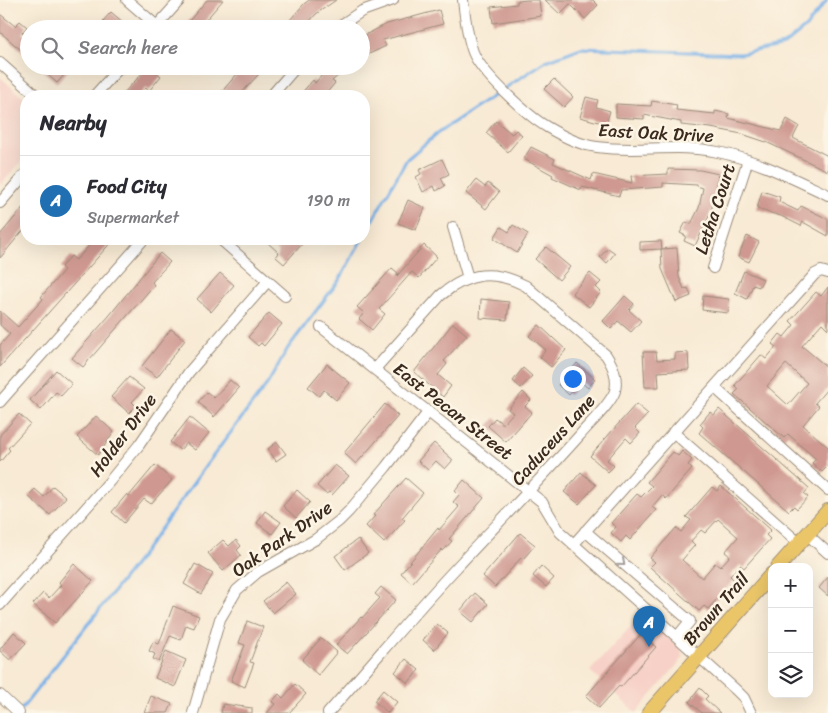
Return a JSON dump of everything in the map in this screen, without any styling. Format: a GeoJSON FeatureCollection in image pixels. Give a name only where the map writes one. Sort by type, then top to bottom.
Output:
{"type":"FeatureCollection","features":[{"type":"Feature","properties":{"kind":"main road"},"geometry":{"type":"LineString","coordinates":[[781,563],[828,510]]}},
{"type":"Feature","properties":{"kind":"main road","name":"Brown Trail"},"geometry":{"type":"LineString","coordinates":[[649,713],[768,579]]}},
{"type":"Feature","properties":{"kind":"street"},"geometry":{"type":"LineString","coordinates":[[127,0],[148,20]]}},
{"type":"Feature","properties":{"kind":"street"},"geometry":{"type":"LineString","coordinates":[[162,20],[180,0]]}},
{"type":"Feature","properties":{"kind":"street"},"geometry":{"type":"LineString","coordinates":[[349,20],[362,12],[393,0]]}},
{"type":"Feature","properties":{"kind":"street","name":"East Oak Drive"},"geometry":{"type":"LineString","coordinates":[[463,0],[473,53],[485,72],[512,99],[546,127],[584,144],[615,149],[694,148],[718,152],[774,169],[828,195]]}},
{"type":"Feature","properties":{"kind":"street"},"geometry":{"type":"LineString","coordinates":[[0,63],[30,90]]}},
{"type":"Feature","properties":{"kind":"street"},"geometry":{"type":"LineString","coordinates":[[99,90],[113,75]]}},
{"type":"Feature","properties":{"kind":"street"},"geometry":{"type":"LineString","coordinates":[[275,90],[289,75]]}},
{"type":"Feature","properties":{"kind":"street","name":"Letha Court"},"geometry":{"type":"LineString","coordinates":[[712,268],[748,160]]}},
{"type":"Feature","properties":{"kind":"street"},"geometry":{"type":"LineString","coordinates":[[0,203],[20,180]]}},
{"type":"Feature","properties":{"kind":"street"},"geometry":{"type":"LineString","coordinates":[[453,227],[468,278]]}},
{"type":"Feature","properties":{"kind":"street"},"geometry":{"type":"LineString","coordinates":[[0,402],[139,245]]}},
{"type":"Feature","properties":{"kind":"street"},"geometry":{"type":"LineString","coordinates":[[227,245],[285,296]]}},
{"type":"Feature","properties":{"kind":"street"},"geometry":{"type":"LineString","coordinates":[[573,545],[815,274],[821,271],[828,273]]}},
{"type":"Feature","properties":{"kind":"street","name":"Caduceus Lane"},"geometry":{"type":"LineString","coordinates":[[328,713],[454,570],[530,492],[610,400],[616,379],[613,367],[606,355],[526,286],[501,275],[490,274],[468,278],[453,285],[441,295],[375,369]]}},
{"type":"Feature","properties":{"kind":"street","name":"Holder Drive"},"geometry":{"type":"LineString","coordinates":[[0,605],[109,482],[139,444],[201,356],[268,281]]}},
{"type":"Feature","properties":{"kind":"street","name":"East Pecan Street"},"geometry":{"type":"LineString","coordinates":[[321,327],[542,502],[560,532],[736,690],[744,698],[751,713]]}},
{"type":"Feature","properties":{"kind":"street"},"geometry":{"type":"LineString","coordinates":[[714,387],[828,490]]}},
{"type":"Feature","properties":{"kind":"street","name":"Oak Park Drive"},"geometry":{"type":"LineString","coordinates":[[193,713],[220,619],[237,590],[258,572],[316,540],[339,521],[380,474],[429,411]]}},
{"type":"Feature","properties":{"kind":"street"},"geometry":{"type":"LineString","coordinates":[[673,432],[803,538],[828,553]]}},
{"type":"Feature","properties":{"kind":"street"},"geometry":{"type":"LineString","coordinates":[[585,531],[690,622],[677,637]]}},
{"type":"Feature","properties":{"kind":"street"},"geometry":{"type":"LineString","coordinates":[[4,699],[19,713]]}},
{"type":"Feature","properties":{"kind":"shaded area"},"geometry":{"type":"Polygon","coordinates":[[[0,77],[20,95],[20,163],[0,186],[0,77]]]}},
{"type":"Feature","properties":{"kind":"shaded area"},"geometry":{"type":"Polygon","coordinates":[[[642,614],[681,649],[683,658],[636,713],[590,671],[642,614]]]}},
{"type":"Feature","properties":{"kind":"building"},"geometry":{"type":"Polygon","coordinates":[[[207,0],[223,0],[206,20],[190,20],[207,0]]]}},
{"type":"Feature","properties":{"kind":"building"},"geometry":{"type":"Polygon","coordinates":[[[309,0],[336,0],[311,20],[290,20],[309,0]]]}},
{"type":"Feature","properties":{"kind":"building"},"geometry":{"type":"Polygon","coordinates":[[[539,0],[541,16],[493,23],[491,7],[517,4],[517,1],[539,0]]]}},
{"type":"Feature","properties":{"kind":"building"},"geometry":{"type":"Polygon","coordinates":[[[545,0],[593,0],[598,5],[585,19],[570,4],[560,14],[545,0]]]}},
{"type":"Feature","properties":{"kind":"building"},"geometry":{"type":"Polygon","coordinates":[[[439,10],[443,24],[383,40],[386,46],[370,54],[370,32],[387,24],[439,10]]]}},
{"type":"Feature","properties":{"kind":"building"},"geometry":{"type":"Polygon","coordinates":[[[111,12],[120,20],[104,20],[111,12]]]}},
{"type":"Feature","properties":{"kind":"building"},"geometry":{"type":"Polygon","coordinates":[[[0,14],[15,26],[20,21],[20,49],[0,32],[0,14]]]}},
{"type":"Feature","properties":{"kind":"building"},"geometry":{"type":"Polygon","coordinates":[[[48,75],[64,75],[57,83],[48,75]]]}},
{"type":"Feature","properties":{"kind":"building"},"geometry":{"type":"Polygon","coordinates":[[[141,75],[161,76],[150,90],[146,88],[144,90],[127,90],[141,75]]]}},
{"type":"Feature","properties":{"kind":"building"},"geometry":{"type":"Polygon","coordinates":[[[236,75],[258,75],[244,90],[223,90],[236,75]]]}},
{"type":"Feature","properties":{"kind":"building"},"geometry":{"type":"Polygon","coordinates":[[[322,75],[339,75],[332,81],[335,83],[329,90],[304,90],[313,80],[315,83],[322,75]]]}},
{"type":"Feature","properties":{"kind":"building"},"geometry":{"type":"Polygon","coordinates":[[[554,79],[573,97],[564,107],[544,89],[554,79]]]}},
{"type":"Feature","properties":{"kind":"building"},"geometry":{"type":"Polygon","coordinates":[[[586,97],[598,100],[596,107],[610,111],[606,124],[580,117],[586,97]]]}},
{"type":"Feature","properties":{"kind":"building"},"geometry":{"type":"Polygon","coordinates":[[[652,101],[677,105],[676,110],[715,114],[715,111],[729,114],[728,118],[781,131],[787,119],[799,126],[793,138],[828,156],[828,171],[766,142],[742,134],[681,125],[681,122],[644,115],[644,119],[616,117],[616,104],[651,106],[652,101]]]}},
{"type":"Feature","properties":{"kind":"building"},"geometry":{"type":"Polygon","coordinates":[[[496,121],[512,134],[516,130],[522,135],[508,152],[486,133],[496,121]]]}},
{"type":"Feature","properties":{"kind":"building"},"geometry":{"type":"Polygon","coordinates":[[[531,147],[555,159],[553,163],[591,180],[593,174],[632,183],[631,176],[668,174],[668,169],[700,170],[719,174],[711,212],[695,246],[684,241],[686,236],[680,233],[686,222],[691,224],[699,208],[703,188],[697,185],[663,183],[663,187],[621,190],[619,196],[582,187],[581,190],[552,177],[553,175],[524,159],[531,147]]]}},
{"type":"Feature","properties":{"kind":"building"},"geometry":{"type":"Polygon","coordinates":[[[442,159],[449,174],[441,178],[445,186],[436,191],[434,186],[423,192],[416,177],[421,174],[419,170],[442,159]]]}},
{"type":"Feature","properties":{"kind":"building"},"geometry":{"type":"Polygon","coordinates":[[[476,180],[485,187],[488,183],[499,192],[486,209],[466,193],[476,180]]]}},
{"type":"Feature","properties":{"kind":"building"},"geometry":{"type":"Polygon","coordinates":[[[762,191],[780,197],[779,202],[798,211],[801,206],[828,219],[828,236],[803,222],[801,226],[781,216],[757,209],[762,191]]]}},
{"type":"Feature","properties":{"kind":"building"},"geometry":{"type":"Polygon","coordinates":[[[408,200],[425,208],[416,230],[398,223],[408,200]]]}},
{"type":"Feature","properties":{"kind":"building"},"geometry":{"type":"Polygon","coordinates":[[[20,211],[20,234],[0,258],[0,235],[20,211]]]}},
{"type":"Feature","properties":{"kind":"building"},"geometry":{"type":"Polygon","coordinates":[[[513,225],[528,234],[517,253],[494,238],[501,227],[509,232],[513,225]]]}},
{"type":"Feature","properties":{"kind":"building"},"geometry":{"type":"Polygon","coordinates":[[[747,236],[759,242],[749,262],[738,257],[747,236]]]}},
{"type":"Feature","properties":{"kind":"building"},"geometry":{"type":"Polygon","coordinates":[[[661,241],[662,249],[640,250],[640,242],[661,241]]]}},
{"type":"Feature","properties":{"kind":"building"},"geometry":{"type":"Polygon","coordinates":[[[90,245],[109,245],[0,367],[0,345],[10,334],[0,325],[0,311],[18,327],[43,299],[41,297],[64,270],[61,267],[71,256],[76,260],[90,245]]]}},
{"type":"Feature","properties":{"kind":"building"},"geometry":{"type":"Polygon","coordinates":[[[270,245],[301,245],[284,264],[276,257],[279,253],[270,245]]]}},
{"type":"Feature","properties":{"kind":"building"},"geometry":{"type":"Polygon","coordinates":[[[424,245],[437,257],[419,278],[412,272],[379,309],[385,314],[372,330],[359,319],[364,313],[357,307],[392,268],[398,273],[397,276],[424,245]]]}},
{"type":"Feature","properties":{"kind":"building"},"geometry":{"type":"Polygon","coordinates":[[[546,247],[570,267],[559,280],[535,259],[546,247]]]}},
{"type":"Feature","properties":{"kind":"building"},"geometry":{"type":"Polygon","coordinates":[[[608,248],[615,253],[607,263],[600,257],[608,248]]]}},
{"type":"Feature","properties":{"kind":"building"},"geometry":{"type":"Polygon","coordinates":[[[677,248],[679,277],[684,289],[688,288],[691,296],[676,302],[662,269],[661,249],[677,248]]]}},
{"type":"Feature","properties":{"kind":"building"},"geometry":{"type":"Polygon","coordinates":[[[160,253],[170,262],[152,282],[154,285],[83,367],[72,358],[160,253]]]}},
{"type":"Feature","properties":{"kind":"building"},"geometry":{"type":"Polygon","coordinates":[[[744,271],[763,279],[759,287],[753,285],[747,299],[735,293],[744,271]]]}},
{"type":"Feature","properties":{"kind":"building"},"geometry":{"type":"Polygon","coordinates":[[[220,273],[234,285],[211,312],[197,299],[220,273]]]}},
{"type":"Feature","properties":{"kind":"building"},"geometry":{"type":"Polygon","coordinates":[[[590,273],[601,282],[596,287],[601,292],[589,307],[572,293],[590,273]]]}},
{"type":"Feature","properties":{"kind":"building"},"geometry":{"type":"Polygon","coordinates":[[[828,287],[828,329],[822,323],[802,346],[828,368],[828,388],[815,403],[819,406],[803,425],[828,447],[828,466],[822,472],[812,463],[816,459],[788,434],[784,438],[734,394],[739,389],[735,385],[761,355],[766,359],[776,347],[772,344],[780,334],[784,337],[794,325],[790,321],[816,292],[821,296],[828,287]],[[786,364],[767,386],[788,405],[807,383],[786,364]]]}},
{"type":"Feature","properties":{"kind":"building"},"geometry":{"type":"Polygon","coordinates":[[[625,296],[634,304],[629,310],[641,321],[631,332],[618,321],[611,329],[603,321],[625,296]]]}},
{"type":"Feature","properties":{"kind":"building"},"geometry":{"type":"Polygon","coordinates":[[[703,296],[729,299],[728,313],[702,310],[703,296]]]}},
{"type":"Feature","properties":{"kind":"building"},"geometry":{"type":"Polygon","coordinates":[[[481,299],[509,302],[507,320],[480,318],[481,299]]]}},
{"type":"Feature","properties":{"kind":"building"},"geometry":{"type":"Polygon","coordinates":[[[269,313],[282,324],[264,346],[261,343],[258,346],[248,337],[269,313]]]}},
{"type":"Feature","properties":{"kind":"building"},"geometry":{"type":"Polygon","coordinates":[[[453,323],[467,335],[444,361],[447,364],[438,375],[451,386],[443,397],[414,372],[453,323]]]}},
{"type":"Feature","properties":{"kind":"building"},"geometry":{"type":"Polygon","coordinates":[[[539,325],[566,350],[551,367],[540,357],[546,350],[529,336],[539,325]]]}},
{"type":"Feature","properties":{"kind":"building"},"geometry":{"type":"Polygon","coordinates":[[[171,329],[185,340],[157,377],[142,366],[171,329]]]}},
{"type":"Feature","properties":{"kind":"building"},"geometry":{"type":"Polygon","coordinates":[[[643,352],[656,352],[657,360],[675,359],[675,353],[688,352],[689,370],[658,372],[659,387],[645,387],[643,352]]]}},
{"type":"Feature","properties":{"kind":"building"},"geometry":{"type":"Polygon","coordinates":[[[577,363],[595,379],[588,388],[581,382],[569,395],[558,385],[577,363]]]}},
{"type":"Feature","properties":{"kind":"building"},"geometry":{"type":"Polygon","coordinates":[[[327,364],[350,383],[336,400],[324,390],[319,396],[308,387],[327,364]]]}},
{"type":"Feature","properties":{"kind":"building"},"geometry":{"type":"Polygon","coordinates":[[[523,368],[532,376],[521,388],[513,381],[523,368]]]}},
{"type":"Feature","properties":{"kind":"building"},"geometry":{"type":"Polygon","coordinates":[[[56,370],[72,384],[61,396],[56,392],[41,410],[30,400],[56,370]]]}},
{"type":"Feature","properties":{"kind":"building"},"geometry":{"type":"Polygon","coordinates":[[[129,377],[144,389],[132,402],[136,406],[129,413],[111,397],[129,377]]]}},
{"type":"Feature","properties":{"kind":"building"},"geometry":{"type":"Polygon","coordinates":[[[230,380],[239,388],[214,417],[198,402],[207,392],[214,398],[230,380]]]}},
{"type":"Feature","properties":{"kind":"building"},"geometry":{"type":"Polygon","coordinates":[[[523,392],[531,400],[525,406],[532,412],[506,442],[488,426],[495,418],[503,424],[513,413],[508,409],[523,392]]]}},
{"type":"Feature","properties":{"kind":"building"},"geometry":{"type":"Polygon","coordinates":[[[385,404],[398,416],[356,464],[344,453],[385,404]]]}},
{"type":"Feature","properties":{"kind":"building"},"geometry":{"type":"Polygon","coordinates":[[[636,404],[648,414],[635,428],[640,433],[631,443],[626,438],[607,460],[614,466],[608,472],[590,456],[636,404]]]}},
{"type":"Feature","properties":{"kind":"building"},"geometry":{"type":"Polygon","coordinates":[[[719,409],[809,488],[804,494],[808,497],[797,509],[794,506],[789,511],[699,433],[703,427],[700,424],[710,412],[714,415],[719,409]]]}},
{"type":"Feature","properties":{"kind":"building"},"geometry":{"type":"Polygon","coordinates":[[[19,414],[30,424],[8,448],[10,450],[0,462],[0,435],[19,414]]]}},
{"type":"Feature","properties":{"kind":"building"},"geometry":{"type":"Polygon","coordinates":[[[96,416],[114,432],[98,455],[77,437],[96,416]]]}},
{"type":"Feature","properties":{"kind":"building"},"geometry":{"type":"Polygon","coordinates":[[[190,417],[209,433],[195,450],[186,443],[180,450],[170,442],[190,417]]]}},
{"type":"Feature","properties":{"kind":"building"},"geometry":{"type":"Polygon","coordinates":[[[277,442],[286,454],[276,461],[268,449],[277,442]]]}},
{"type":"Feature","properties":{"kind":"building"},"geometry":{"type":"Polygon","coordinates":[[[434,443],[453,460],[445,469],[436,461],[428,470],[418,461],[434,443]]]}},
{"type":"Feature","properties":{"kind":"building"},"geometry":{"type":"Polygon","coordinates":[[[682,451],[692,460],[688,465],[692,469],[666,499],[662,495],[652,507],[656,510],[630,540],[626,536],[621,542],[611,533],[616,527],[611,523],[637,494],[641,497],[652,486],[647,482],[673,452],[678,456],[682,451]]]}},
{"type":"Feature","properties":{"kind":"building"},"geometry":{"type":"Polygon","coordinates":[[[155,465],[172,480],[151,504],[144,499],[124,523],[112,512],[127,494],[129,496],[155,465]]]}},
{"type":"Feature","properties":{"kind":"building"},"geometry":{"type":"Polygon","coordinates":[[[335,465],[349,476],[332,495],[329,492],[326,494],[317,486],[335,465]]]}},
{"type":"Feature","properties":{"kind":"building"},"geometry":{"type":"Polygon","coordinates":[[[581,472],[596,485],[579,504],[564,492],[581,472]]]}},
{"type":"Feature","properties":{"kind":"building"},"geometry":{"type":"Polygon","coordinates":[[[406,478],[423,493],[402,518],[405,520],[384,543],[366,526],[375,516],[373,515],[406,478]]]}},
{"type":"Feature","properties":{"kind":"building"},"geometry":{"type":"Polygon","coordinates":[[[464,480],[484,498],[449,539],[452,541],[443,551],[442,549],[412,583],[401,573],[438,528],[439,530],[459,507],[453,502],[459,495],[455,491],[464,480]]]}},
{"type":"Feature","properties":{"kind":"building"},"geometry":{"type":"Polygon","coordinates":[[[53,486],[66,497],[50,515],[28,496],[35,489],[44,497],[53,486]]]}},
{"type":"Feature","properties":{"kind":"building"},"geometry":{"type":"Polygon","coordinates":[[[721,486],[771,530],[766,535],[770,539],[744,568],[740,565],[730,576],[734,580],[708,609],[704,606],[699,611],[650,567],[655,562],[650,558],[676,528],[681,532],[691,520],[686,517],[712,487],[717,491],[721,486]],[[718,519],[705,533],[701,530],[691,541],[695,545],[682,560],[702,578],[715,563],[720,567],[730,556],[725,552],[738,537],[718,519]]]}},
{"type":"Feature","properties":{"kind":"building"},"geometry":{"type":"Polygon","coordinates":[[[297,490],[310,502],[296,518],[283,506],[297,490]]]}},
{"type":"Feature","properties":{"kind":"building"},"geometry":{"type":"Polygon","coordinates":[[[265,511],[281,522],[272,534],[257,523],[265,511]]]}},
{"type":"Feature","properties":{"kind":"building"},"geometry":{"type":"Polygon","coordinates":[[[520,533],[535,545],[495,587],[483,576],[520,533]]]}},
{"type":"Feature","properties":{"kind":"building"},"geometry":{"type":"Polygon","coordinates":[[[358,539],[368,553],[345,570],[335,556],[358,539]]]}},
{"type":"Feature","properties":{"kind":"building"},"geometry":{"type":"Polygon","coordinates":[[[223,540],[229,546],[236,540],[241,546],[237,550],[241,555],[223,571],[208,553],[223,540]]]}},
{"type":"Feature","properties":{"kind":"building"},"geometry":{"type":"Polygon","coordinates":[[[74,564],[93,581],[55,623],[33,604],[43,593],[49,598],[61,585],[59,582],[74,564]]]}},
{"type":"Feature","properties":{"kind":"building"},"geometry":{"type":"Polygon","coordinates":[[[195,564],[213,574],[201,594],[184,584],[195,564]]]}},
{"type":"Feature","properties":{"kind":"building"},"geometry":{"type":"Polygon","coordinates":[[[541,566],[554,578],[546,587],[533,576],[541,566]]]}},
{"type":"Feature","properties":{"kind":"building"},"geometry":{"type":"Polygon","coordinates":[[[828,577],[828,596],[819,588],[828,577]]]}},
{"type":"Feature","properties":{"kind":"building"},"geometry":{"type":"Polygon","coordinates":[[[286,582],[296,594],[273,613],[263,601],[286,582]]]}},
{"type":"Feature","properties":{"kind":"building"},"geometry":{"type":"Polygon","coordinates":[[[381,587],[396,600],[347,654],[336,645],[380,598],[375,594],[381,587]]]}},
{"type":"Feature","properties":{"kind":"building"},"geometry":{"type":"Polygon","coordinates":[[[475,593],[488,604],[473,622],[460,611],[475,593]]]}},
{"type":"Feature","properties":{"kind":"building"},"geometry":{"type":"Polygon","coordinates":[[[173,606],[199,616],[194,628],[186,625],[181,640],[170,636],[159,662],[153,659],[155,654],[149,651],[153,642],[159,644],[173,606]]]}},
{"type":"Feature","properties":{"kind":"building"},"geometry":{"type":"Polygon","coordinates":[[[247,621],[263,627],[250,662],[254,663],[245,687],[231,681],[245,645],[239,643],[247,621]]]}},
{"type":"Feature","properties":{"kind":"building"},"geometry":{"type":"Polygon","coordinates":[[[437,624],[448,633],[434,650],[423,640],[437,624]]]}},
{"type":"Feature","properties":{"kind":"building"},"geometry":{"type":"Polygon","coordinates":[[[14,632],[26,643],[10,660],[0,649],[14,632]]]}},
{"type":"Feature","properties":{"kind":"building"},"geometry":{"type":"Polygon","coordinates":[[[641,634],[656,647],[621,687],[619,686],[599,708],[586,696],[641,634]]]}},
{"type":"Feature","properties":{"kind":"building"},"geometry":{"type":"Polygon","coordinates":[[[321,638],[337,652],[318,675],[302,660],[321,638]]]}},
{"type":"Feature","properties":{"kind":"building"},"geometry":{"type":"Polygon","coordinates":[[[166,651],[186,660],[175,687],[155,678],[166,651]]]}},
{"type":"Feature","properties":{"kind":"building"},"geometry":{"type":"Polygon","coordinates":[[[406,659],[419,670],[408,683],[395,672],[406,659]]]}},
{"type":"Feature","properties":{"kind":"building"},"geometry":{"type":"Polygon","coordinates":[[[295,684],[306,694],[289,713],[267,713],[275,704],[272,702],[279,694],[283,698],[295,684]]]}},
{"type":"Feature","properties":{"kind":"building"},"geometry":{"type":"Polygon","coordinates":[[[700,688],[708,696],[705,699],[720,713],[702,713],[689,702],[700,688]]]}},
{"type":"Feature","properties":{"kind":"building"},"geometry":{"type":"Polygon","coordinates":[[[383,690],[397,702],[388,713],[374,701],[383,690]]]}},
{"type":"Feature","properties":{"kind":"building"},"geometry":{"type":"Polygon","coordinates":[[[151,696],[172,704],[168,713],[144,713],[151,696]]]}},
{"type":"Feature","properties":{"kind":"building"},"geometry":{"type":"Polygon","coordinates":[[[223,704],[252,708],[252,713],[221,713],[223,704]]]}},
{"type":"Feature","properties":{"kind":"waterway"},"geometry":{"type":"LineString","coordinates":[[370,224],[407,159],[439,132],[546,61],[581,48],[741,54],[784,45],[806,27],[827,0]]}},
{"type":"Feature","properties":{"kind":"waterway"},"geometry":{"type":"LineString","coordinates":[[20,711],[139,559],[268,383],[288,348],[340,279],[359,245]]}},
{"type":"Feature","properties":{"kind":"place","name":"Food City"},"geometry":{"type":"Point","coordinates":[649,647]}}]}
